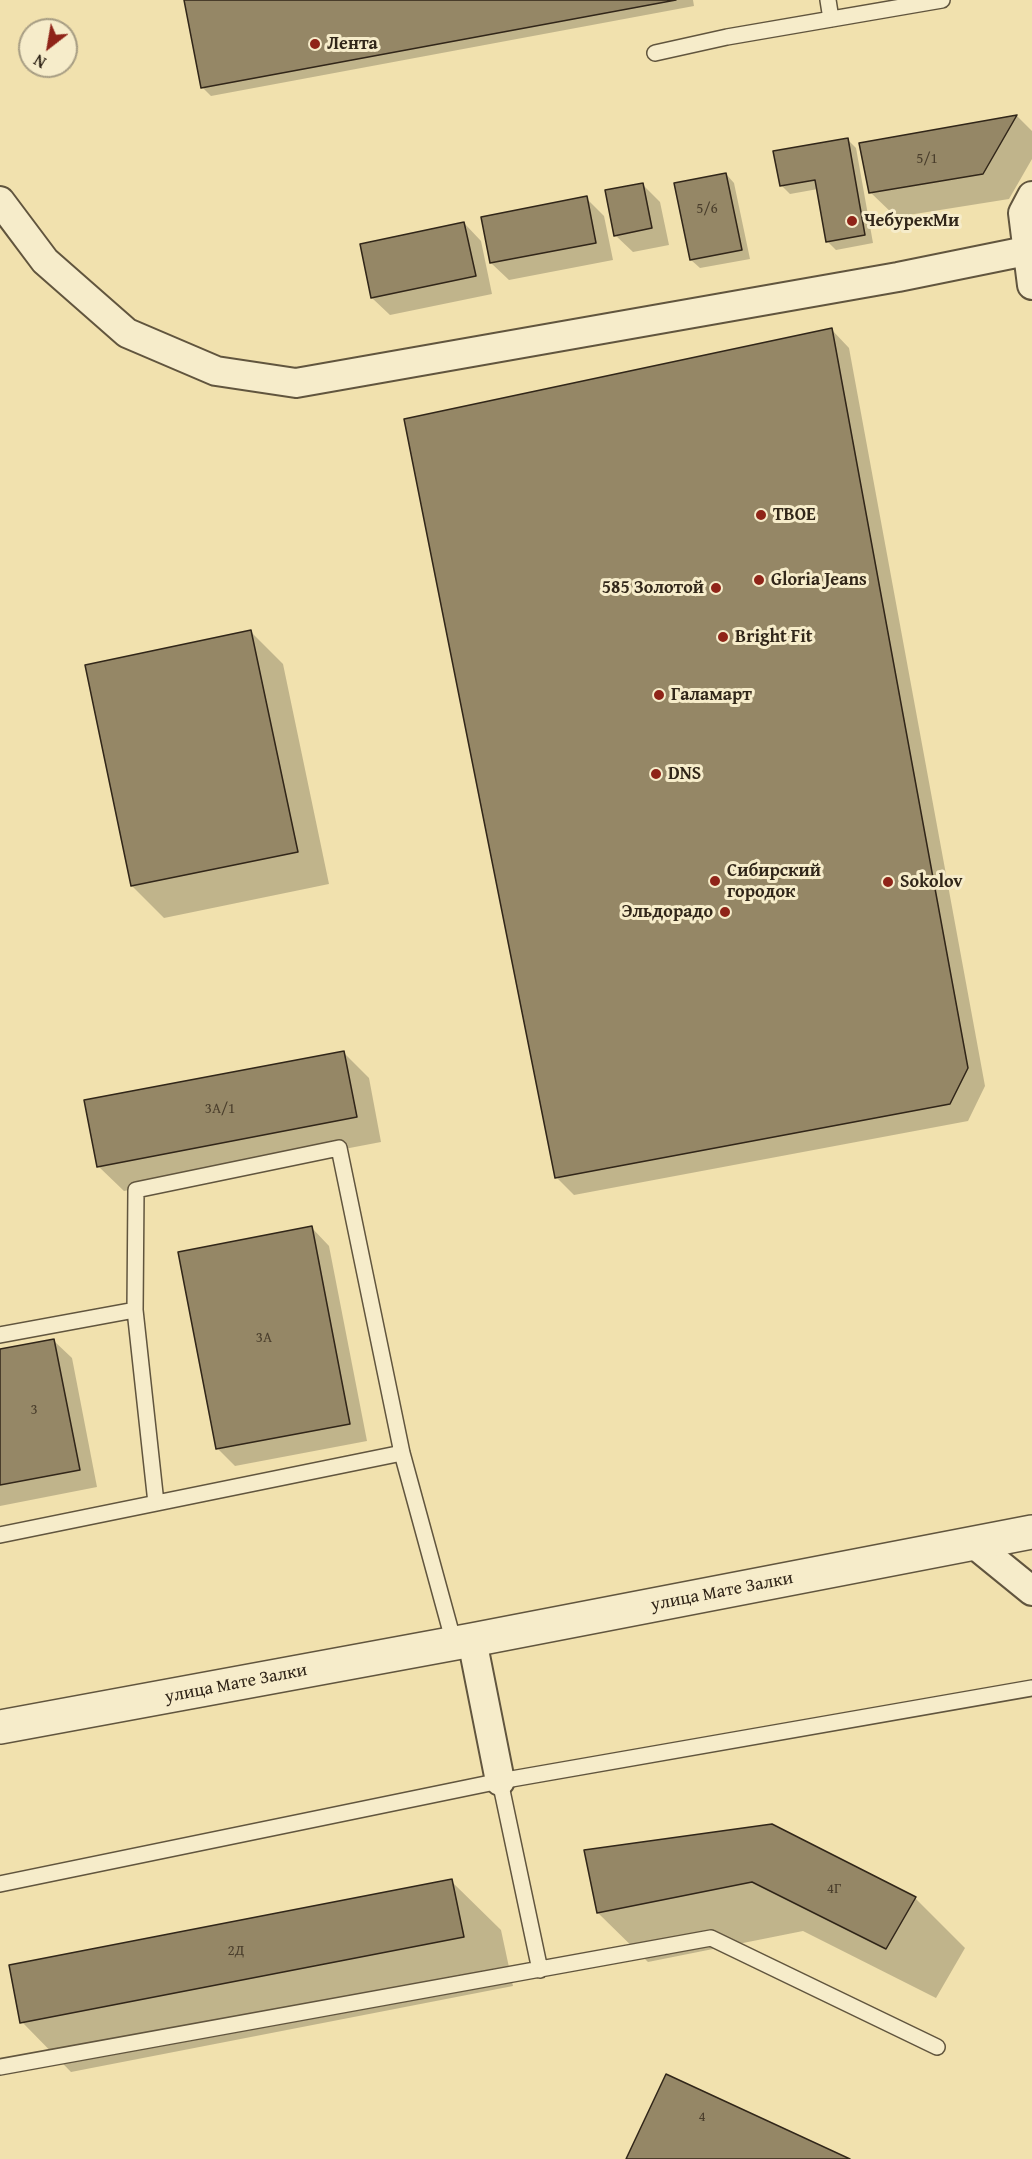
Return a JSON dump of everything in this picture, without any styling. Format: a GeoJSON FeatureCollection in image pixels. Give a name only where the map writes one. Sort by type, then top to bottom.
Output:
{"type":"FeatureCollection","features":[{"type":"Feature","properties":{"kind":"street"},"geometry":{"type":"LineString","coordinates":[[1032,196],[1023,213],[1032,285]]}},
{"type":"Feature","properties":{"kind":"street"},"geometry":{"type":"LineString","coordinates":[[0,201],[45,261],[127,333],[216,371],[296,383],[898,277],[1026,251]]}},
{"type":"Feature","properties":{"kind":"street","name":"улица Мате Залки"},"geometry":{"type":"LineString","coordinates":[[0,1727],[463,1642],[1032,1532]]}},
{"type":"Feature","properties":{"kind":"street"},"geometry":{"type":"LineString","coordinates":[[973,1543],[1032,1591]]}},
{"type":"Feature","properties":{"kind":"street"},"geometry":{"type":"LineString","coordinates":[[463,1642],[500,1781]]}},
{"type":"Feature","properties":{"kind":"lane"},"geometry":{"type":"LineString","coordinates":[[828,0],[831,19]]}},
{"type":"Feature","properties":{"kind":"lane"},"geometry":{"type":"LineString","coordinates":[[655,53],[727,37],[942,0]]}},
{"type":"Feature","properties":{"kind":"lane"},"geometry":{"type":"LineString","coordinates":[[156,1503],[135,1310],[136,1190],[339,1148],[402,1453],[463,1642]]}},
{"type":"Feature","properties":{"kind":"lane"},"geometry":{"type":"LineString","coordinates":[[0,1335],[135,1310]]}},
{"type":"Feature","properties":{"kind":"lane"},"geometry":{"type":"LineString","coordinates":[[0,1535],[402,1453]]}},
{"type":"Feature","properties":{"kind":"lane"},"geometry":{"type":"LineString","coordinates":[[0,1884],[500,1781],[1032,1688]]}},
{"type":"Feature","properties":{"kind":"lane"},"geometry":{"type":"LineString","coordinates":[[500,1781],[540,1970]]}},
{"type":"Feature","properties":{"kind":"lane"},"geometry":{"type":"LineString","coordinates":[[0,2067],[711,1938],[937,2047]]}},
{"type":"Feature","properties":{"kind":"building","name":"Лента"},"geometry":{"type":"Polygon","coordinates":[[[184,0],[676,0],[201,88],[184,0]]]}},
{"type":"Feature","properties":{"kind":"building"},"geometry":{"type":"Polygon","coordinates":[[[1017,115],[983,174],[869,193],[859,143],[1017,115]]]}},
{"type":"Feature","properties":{"kind":"building"},"geometry":{"type":"Polygon","coordinates":[[[848,138],[865,235],[826,242],[815,180],[780,186],[773,151],[848,138]]]}},
{"type":"Feature","properties":{"kind":"building"},"geometry":{"type":"Polygon","coordinates":[[[726,173],[742,250],[690,260],[674,183],[726,173]]]}},
{"type":"Feature","properties":{"kind":"building"},"geometry":{"type":"Polygon","coordinates":[[[643,183],[652,228],[614,236],[605,190],[643,183]]]}},
{"type":"Feature","properties":{"kind":"building"},"geometry":{"type":"Polygon","coordinates":[[[587,196],[596,243],[490,263],[481,217],[587,196]]]}},
{"type":"Feature","properties":{"kind":"building"},"geometry":{"type":"Polygon","coordinates":[[[464,222],[476,276],[371,298],[360,244],[464,222]]]}},
{"type":"Feature","properties":{"kind":"building","name":"Сибирский городок"},"geometry":{"type":"Polygon","coordinates":[[[832,328],[968,1068],[950,1104],[555,1178],[404,419],[832,328]]]}},
{"type":"Feature","properties":{"kind":"building"},"geometry":{"type":"Polygon","coordinates":[[[251,630],[298,852],[131,886],[85,665],[251,630]]]}},
{"type":"Feature","properties":{"kind":"building"},"geometry":{"type":"Polygon","coordinates":[[[344,1051],[357,1117],[97,1167],[84,1100],[344,1051]]]}},
{"type":"Feature","properties":{"kind":"building"},"geometry":{"type":"Polygon","coordinates":[[[312,1226],[350,1424],[216,1449],[178,1252],[312,1226]]]}},
{"type":"Feature","properties":{"kind":"building"},"geometry":{"type":"Polygon","coordinates":[[[54,1339],[80,1470],[0,1485],[0,1349],[54,1339]]]}},
{"type":"Feature","properties":{"kind":"building"},"geometry":{"type":"Polygon","coordinates":[[[772,1824],[916,1897],[886,1949],[752,1882],[597,1913],[584,1850],[772,1824]]]}},
{"type":"Feature","properties":{"kind":"building"},"geometry":{"type":"Polygon","coordinates":[[[452,1879],[464,1937],[20,2023],[9,1965],[452,1879]]]}},
{"type":"Feature","properties":{"kind":"building"},"geometry":{"type":"Polygon","coordinates":[[[666,2074],[850,2159],[626,2159],[666,2074]]]}},
{"type":"Feature","properties":{"kind":"place","name":"Лента"},"geometry":{"type":"Point","coordinates":[315,44]}},
{"type":"Feature","properties":{"kind":"place","name":"ЧебурекМи"},"geometry":{"type":"Point","coordinates":[852,221]}},
{"type":"Feature","properties":{"kind":"place","name":"ТВОЕ"},"geometry":{"type":"Point","coordinates":[761,515]}},
{"type":"Feature","properties":{"kind":"place","name":"Gloria Jeans"},"geometry":{"type":"Point","coordinates":[759,580]}},
{"type":"Feature","properties":{"kind":"place","name":"585 Золотой"},"geometry":{"type":"Point","coordinates":[716,588]}},
{"type":"Feature","properties":{"kind":"place","name":"Bright Fit"},"geometry":{"type":"Point","coordinates":[723,637]}},
{"type":"Feature","properties":{"kind":"place","name":"Галамарт"},"geometry":{"type":"Point","coordinates":[659,695]}},
{"type":"Feature","properties":{"kind":"place","name":"DNS"},"geometry":{"type":"Point","coordinates":[656,774]}},
{"type":"Feature","properties":{"kind":"place","name":"Сибирский городок"},"geometry":{"type":"Point","coordinates":[715,881]}},
{"type":"Feature","properties":{"kind":"place","name":"Sokolov"},"geometry":{"type":"Point","coordinates":[888,882]}},
{"type":"Feature","properties":{"kind":"place","name":"Эльдорадо"},"geometry":{"type":"Point","coordinates":[725,912]}}]}
